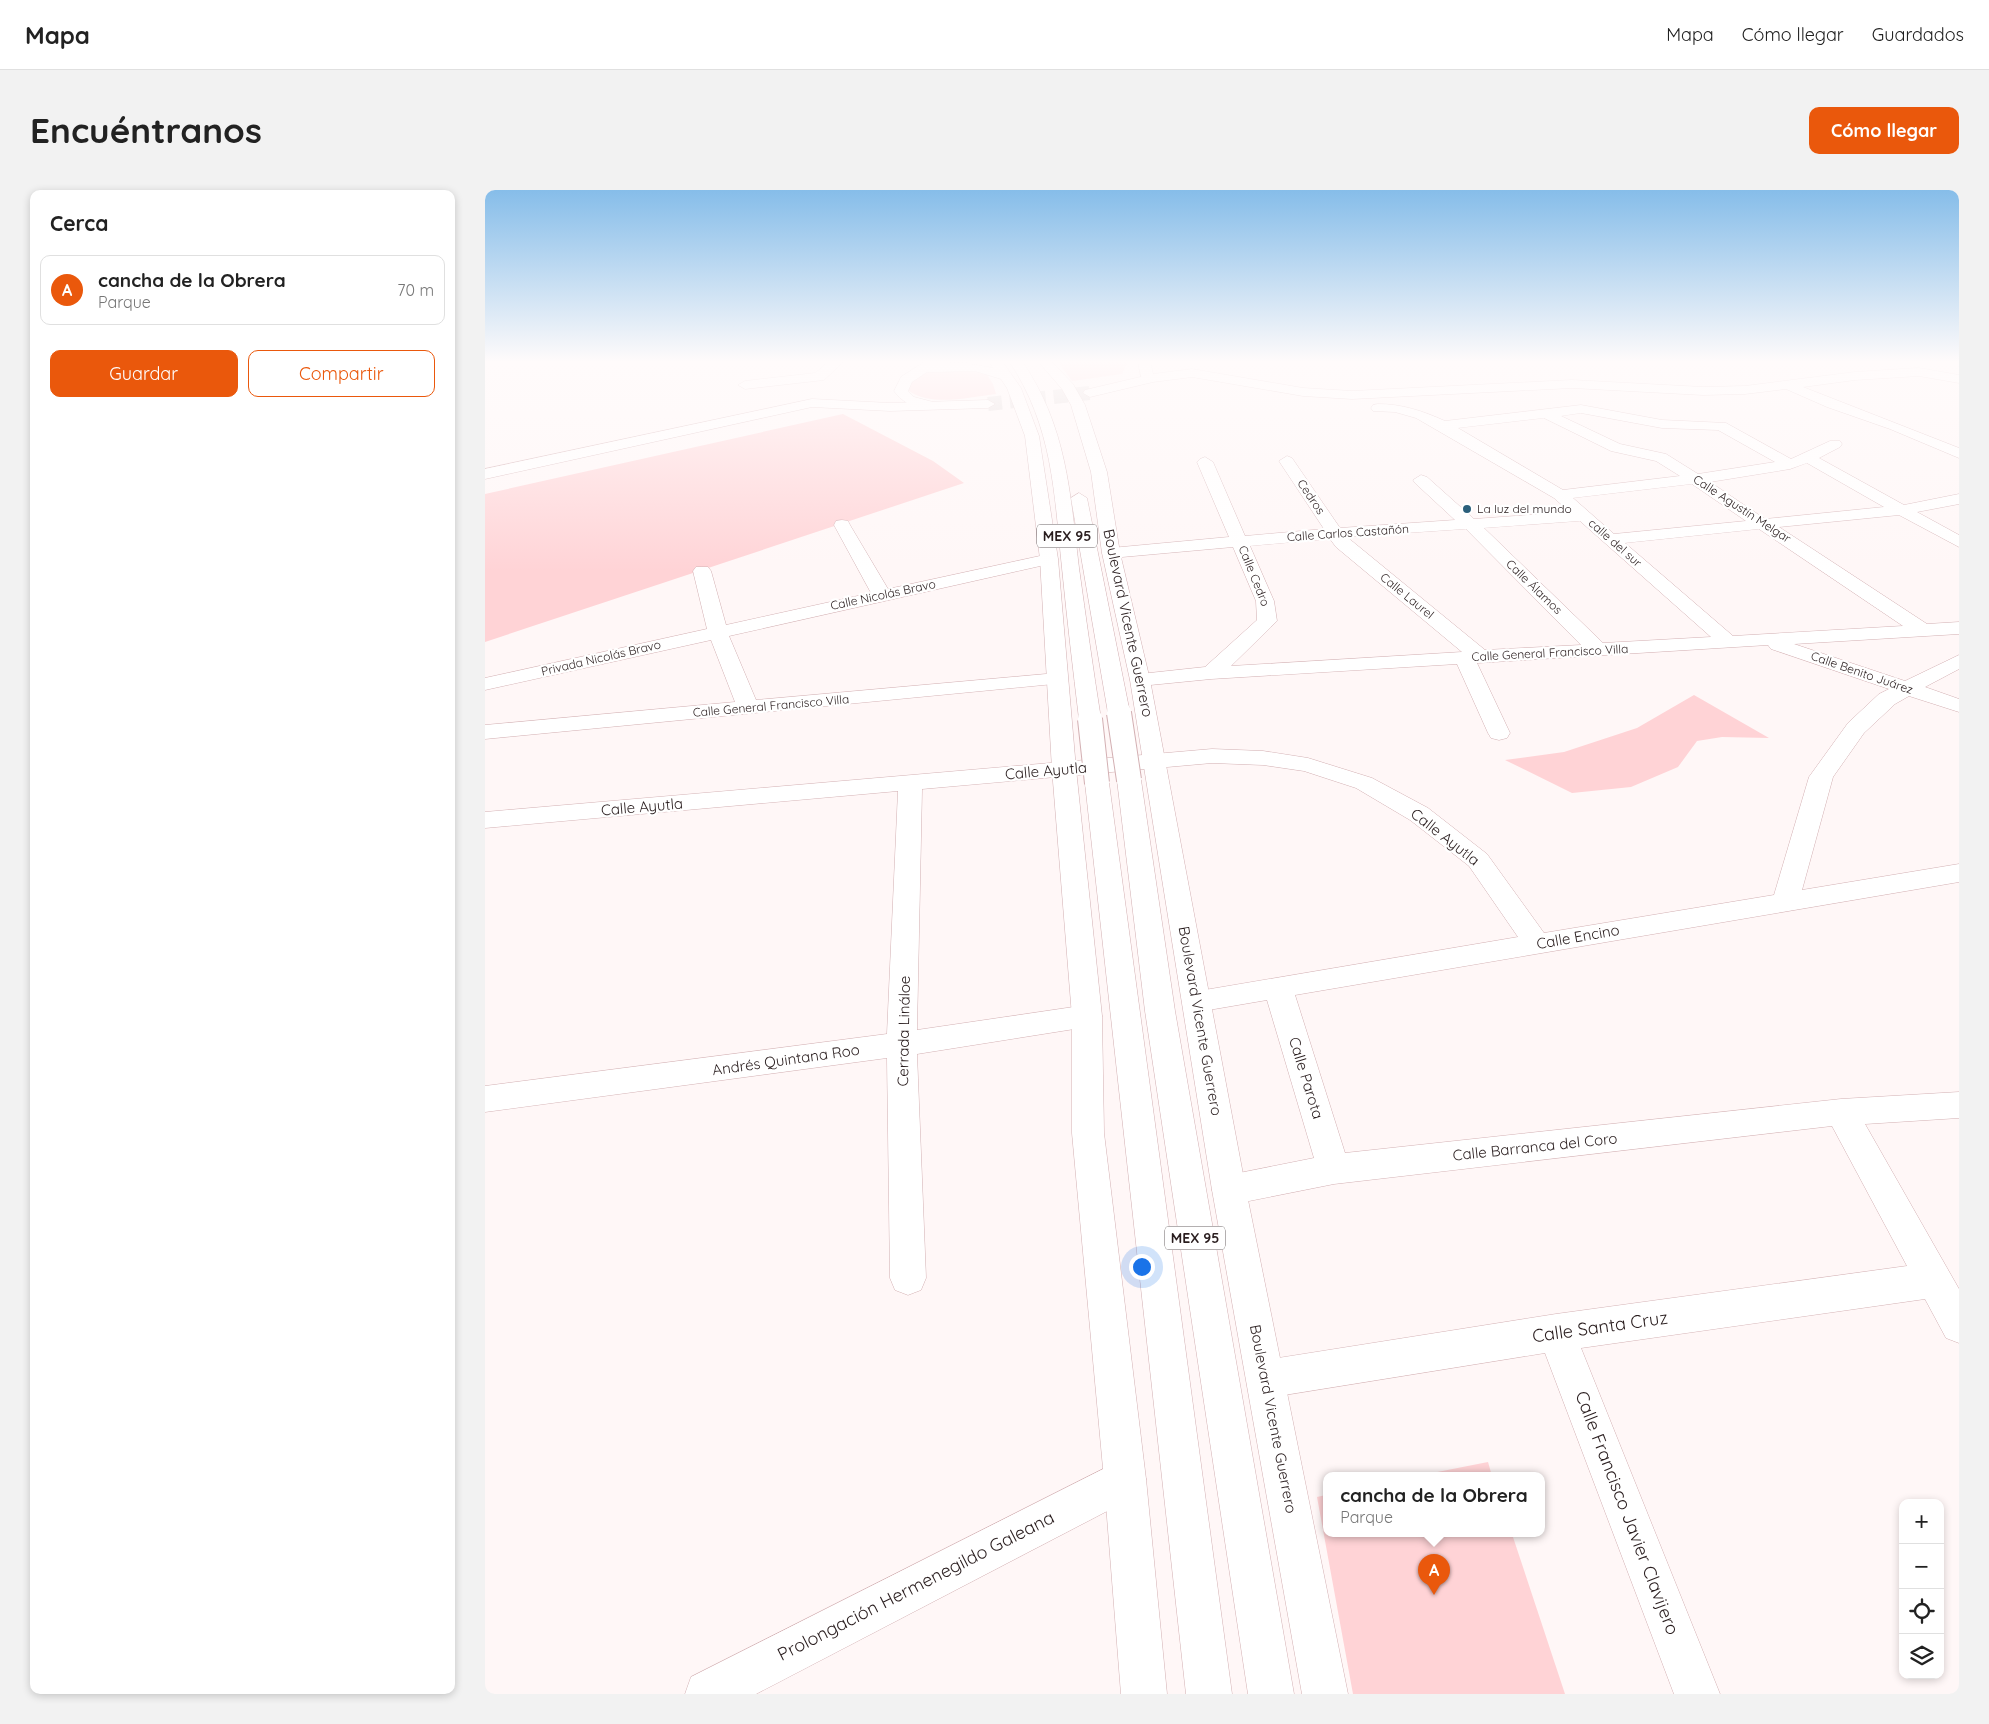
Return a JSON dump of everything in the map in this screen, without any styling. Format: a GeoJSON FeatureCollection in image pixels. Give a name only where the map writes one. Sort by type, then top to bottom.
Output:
{"type":"FeatureCollection","features":[{"type":"Feature","properties":{"kind":"main road"},"geometry":{"type":"LineString","coordinates":[[485,474],[682,431]]}},
{"type":"Feature","properties":{"kind":"main road"},"geometry":{"type":"LineString","coordinates":[[1030,431],[1049,559],[1057,679],[1087,1016],[1088,1133],[1125,1479],[1144,1694]]}},
{"type":"Feature","properties":{"kind":"main road","name":"Boulevard Vicente Guerrero"},"geometry":{"type":"LineString","coordinates":[[1050,431],[1063,493],[1090,719],[1127,775],[1197,1001],[1229,1190],[1325,1694]]}},
{"type":"Feature","properties":{"kind":"main road","name":"Boulevard Vicente Guerrero"},"geometry":{"type":"LineString","coordinates":[[1086,431],[1099,472],[1111,553],[1140,680],[1127,775],[1126,1005],[1152,1243],[1209,1694]]}},
{"type":"Feature","properties":{"kind":"main road","name":"calle del sur"},"geometry":{"type":"LineString","coordinates":[[1452,431],[1560,495],[1728,642]]}},
{"type":"Feature","properties":{"kind":"main road","name":"Calle Agustín Melgar"},"geometry":{"type":"LineString","coordinates":[[1582,431],[1616,448],[1661,457],[1924,631]]}},
{"type":"Feature","properties":{"kind":"main road"},"geometry":{"type":"LineString","coordinates":[[1730,431],[1790,464]]}},
{"type":"Feature","properties":{"kind":"main road"},"geometry":{"type":"LineString","coordinates":[[1907,431],[1959,453]]}},
{"type":"Feature","properties":{"kind":"main road"},"geometry":{"type":"LineString","coordinates":[[1560,495],[1696,479],[1790,464],[1809,458],[1835,444]]}},
{"type":"Feature","properties":{"kind":"main road","name":"Boulevard Vicente Guerrero"},"geometry":{"type":"LineString","coordinates":[[1072,454],[1119,713],[1164,1040],[1271,1694]]}},
{"type":"Feature","properties":{"kind":"main road"},"geometry":{"type":"LineString","coordinates":[[1809,458],[1959,542]]}},
{"type":"Feature","properties":{"kind":"main road","name":"Cedros"},"geometry":{"type":"LineString","coordinates":[[1287,461],[1335,533]]}},
{"type":"Feature","properties":{"kind":"main road","name":"Calle Cedro"},"geometry":{"type":"LineString","coordinates":[[1205,462],[1268,612],[1267,621],[1211,673]]}},
{"type":"Feature","properties":{"kind":"main road","name":"Calle Álamos"},"geometry":{"type":"LineString","coordinates":[[1421,480],[1470,524],[1598,650]]}},
{"type":"Feature","properties":{"kind":"main road"},"geometry":{"type":"LineString","coordinates":[[1611,539],[1903,510],[1959,499]]}},
{"type":"Feature","properties":{"kind":"main road","name":"Calle Carlos Castañón"},"geometry":{"type":"LineString","coordinates":[[1111,553],[1335,533],[1585,516]]}},
{"type":"Feature","properties":{"kind":"main road"},"geometry":{"type":"LineString","coordinates":[[842,525],[882,595]]}},
{"type":"Feature","properties":{"kind":"main road","name":"Calle Laurel"},"geometry":{"type":"LineString","coordinates":[[1335,533],[1355,554],[1472,657]]}},
{"type":"Feature","properties":{"kind":"main road","name":"Calle Nicolás Bravo"},"geometry":{"type":"LineString","coordinates":[[718,632],[1049,559]]}},
{"type":"Feature","properties":{"kind":"main road"},"geometry":{"type":"LineString","coordinates":[[702,571],[718,632],[747,708]]}},
{"type":"Feature","properties":{"kind":"main road","name":"Calle General Francisco Villa"},"geometry":{"type":"LineString","coordinates":[[1140,680],[1211,673],[1959,628]]}},
{"type":"Feature","properties":{"kind":"main road","name":"Privada Nicolás Bravo"},"geometry":{"type":"LineString","coordinates":[[485,684],[718,632]]}},
{"type":"Feature","properties":{"kind":"main road","name":"Calle Benito Juárez"},"geometry":{"type":"LineString","coordinates":[[1765,640],[1959,706]]}},
{"type":"Feature","properties":{"kind":"main road"},"geometry":{"type":"LineString","coordinates":[[1472,657],[1470,668],[1499,733]]}},
{"type":"Feature","properties":{"kind":"main road"},"geometry":{"type":"LineString","coordinates":[[1785,902],[1821,777],[1855,728],[1887,699],[1959,661]]}},
{"type":"Feature","properties":{"kind":"main road","name":"Calle General Francisco Villa"},"geometry":{"type":"LineString","coordinates":[[485,732],[1057,679]]}},
{"type":"Feature","properties":{"kind":"main road","name":"Calle Ayutla"},"geometry":{"type":"LineString","coordinates":[[485,820],[1065,769],[1127,775],[1211,756],[1263,758],[1308,765],[1364,783],[1419,814],[1478,860],[1537,944]]}},
{"type":"Feature","properties":{"kind":"main road","name":"Cerrada Lináloe"},"geometry":{"type":"LineString","coordinates":[[907,1278],[902,1044],[910,784]]}},
{"type":"Feature","properties":{"kind":"main road","name":"Calle Encino"},"geometry":{"type":"LineString","coordinates":[[1197,1001],[1959,873]]}},
{"type":"Feature","properties":{"kind":"main road","name":"Calle Parota"},"geometry":{"type":"LineString","coordinates":[[1277,988],[1334,1169]]}},
{"type":"Feature","properties":{"kind":"main road","name":"Andrés Quintana Roo"},"geometry":{"type":"LineString","coordinates":[[485,1099],[902,1044],[1087,1016]]}},
{"type":"Feature","properties":{"kind":"main road","name":"Calle Barranca del Coro"},"geometry":{"type":"LineString","coordinates":[[1229,1190],[1334,1169],[1841,1112],[1959,1105]]}},
{"type":"Feature","properties":{"kind":"main road"},"geometry":{"type":"LineString","coordinates":[[1841,1112],[1959,1325]]}},
{"type":"Feature","properties":{"kind":"main road","name":"Calle Santa Cruz"},"geometry":{"type":"LineString","coordinates":[[1266,1379],[1557,1332],[1934,1280]]}},
{"type":"Feature","properties":{"kind":"main road","name":"Calle Francisco Javier Clavijero"},"geometry":{"type":"LineString","coordinates":[[1557,1332],[1697,1694]]}},
{"type":"Feature","properties":{"kind":"main road","name":"Prolongación Hermenegildo Galeana"},"geometry":{"type":"LineString","coordinates":[[708,1694],[1125,1479]]}},
{"type":"Feature","properties":{"kind":"shaded area"},"geometry":{"type":"Polygon","coordinates":[[[766,431],[876,431],[933,461],[964,483],[485,642],[485,494],[766,431]]]}},
{"type":"Feature","properties":{"kind":"shaded area"},"geometry":{"type":"Polygon","coordinates":[[[1694,695],[1769,738],[1722,737],[1697,741],[1678,767],[1631,787],[1572,793],[1505,760],[1564,752],[1637,728],[1694,695]]]}},
{"type":"Feature","properties":{"kind":"shaded area"},"geometry":{"type":"Polygon","coordinates":[[[1488,1462],[1491,1472],[1437,1472],[1488,1462]]]}},
{"type":"Feature","properties":{"kind":"shaded area"},"geometry":{"type":"Polygon","coordinates":[[[1323,1496],[1323,1530],[1317,1497],[1323,1496]]]}},
{"type":"Feature","properties":{"kind":"shaded area"},"geometry":{"type":"Polygon","coordinates":[[[1324,1537],[1513,1537],[1565,1694],[1353,1694],[1324,1537]]]}},
{"type":"Feature","properties":{"kind":"place","name":"La luz del mundo"},"geometry":{"type":"Point","coordinates":[1467,509]}},
{"type":"Feature","properties":{"kind":"place","name":"cancha de la Obrera"},"geometry":{"type":"Point","coordinates":[1434,1595]}}]}
